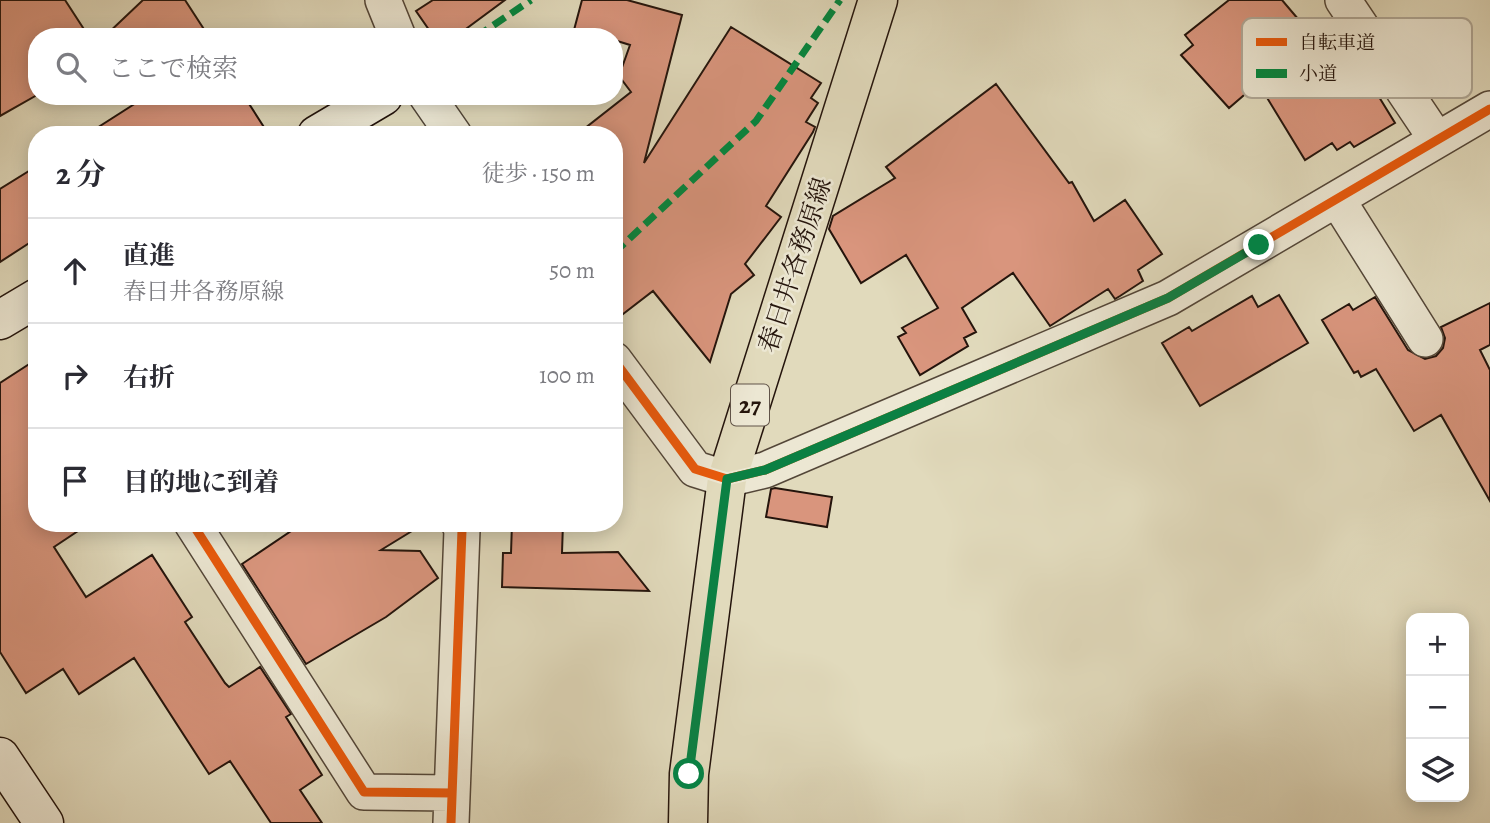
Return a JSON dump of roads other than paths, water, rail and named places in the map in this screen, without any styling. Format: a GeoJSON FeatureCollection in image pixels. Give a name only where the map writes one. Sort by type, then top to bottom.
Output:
{"type":"FeatureCollection","features":[{"type":"Feature","properties":{"kind":"main road","name":"春日井各務原線"},"geometry":{"type":"LineString","coordinates":[[688,823],[689,774],[727,479],[878,0]]}},
{"type":"Feature","properties":{"kind":"street"},"geometry":{"type":"LineString","coordinates":[[383,0],[394,28]]}},
{"type":"Feature","properties":{"kind":"street"},"geometry":{"type":"LineString","coordinates":[[1343,0],[1355,18]]}},
{"type":"Feature","properties":{"kind":"street"},"geometry":{"type":"LineString","coordinates":[[1409,98],[1437,140]]}},
{"type":"Feature","properties":{"kind":"street"},"geometry":{"type":"LineString","coordinates":[[332,126],[368,105]]}},
{"type":"Feature","properties":{"kind":"street"},"geometry":{"type":"LineString","coordinates":[[433,105],[448,126]]}},
{"type":"Feature","properties":{"kind":"street"},"geometry":{"type":"LineString","coordinates":[[623,372],[695,469],[727,479],[765,470],[1168,298],[1490,109]]}},
{"type":"Feature","properties":{"kind":"street"},"geometry":{"type":"LineString","coordinates":[[1337,199],[1425,339]]}},
{"type":"Feature","properties":{"kind":"street"},"geometry":{"type":"LineString","coordinates":[[0,320],[28,303]]}},
{"type":"Feature","properties":{"kind":"street"},"geometry":{"type":"LineString","coordinates":[[198,532],[364,792],[451,808],[463,532]]}},
{"type":"Feature","properties":{"kind":"street"},"geometry":{"type":"LineString","coordinates":[[0,757],[44,823]]}}]}
